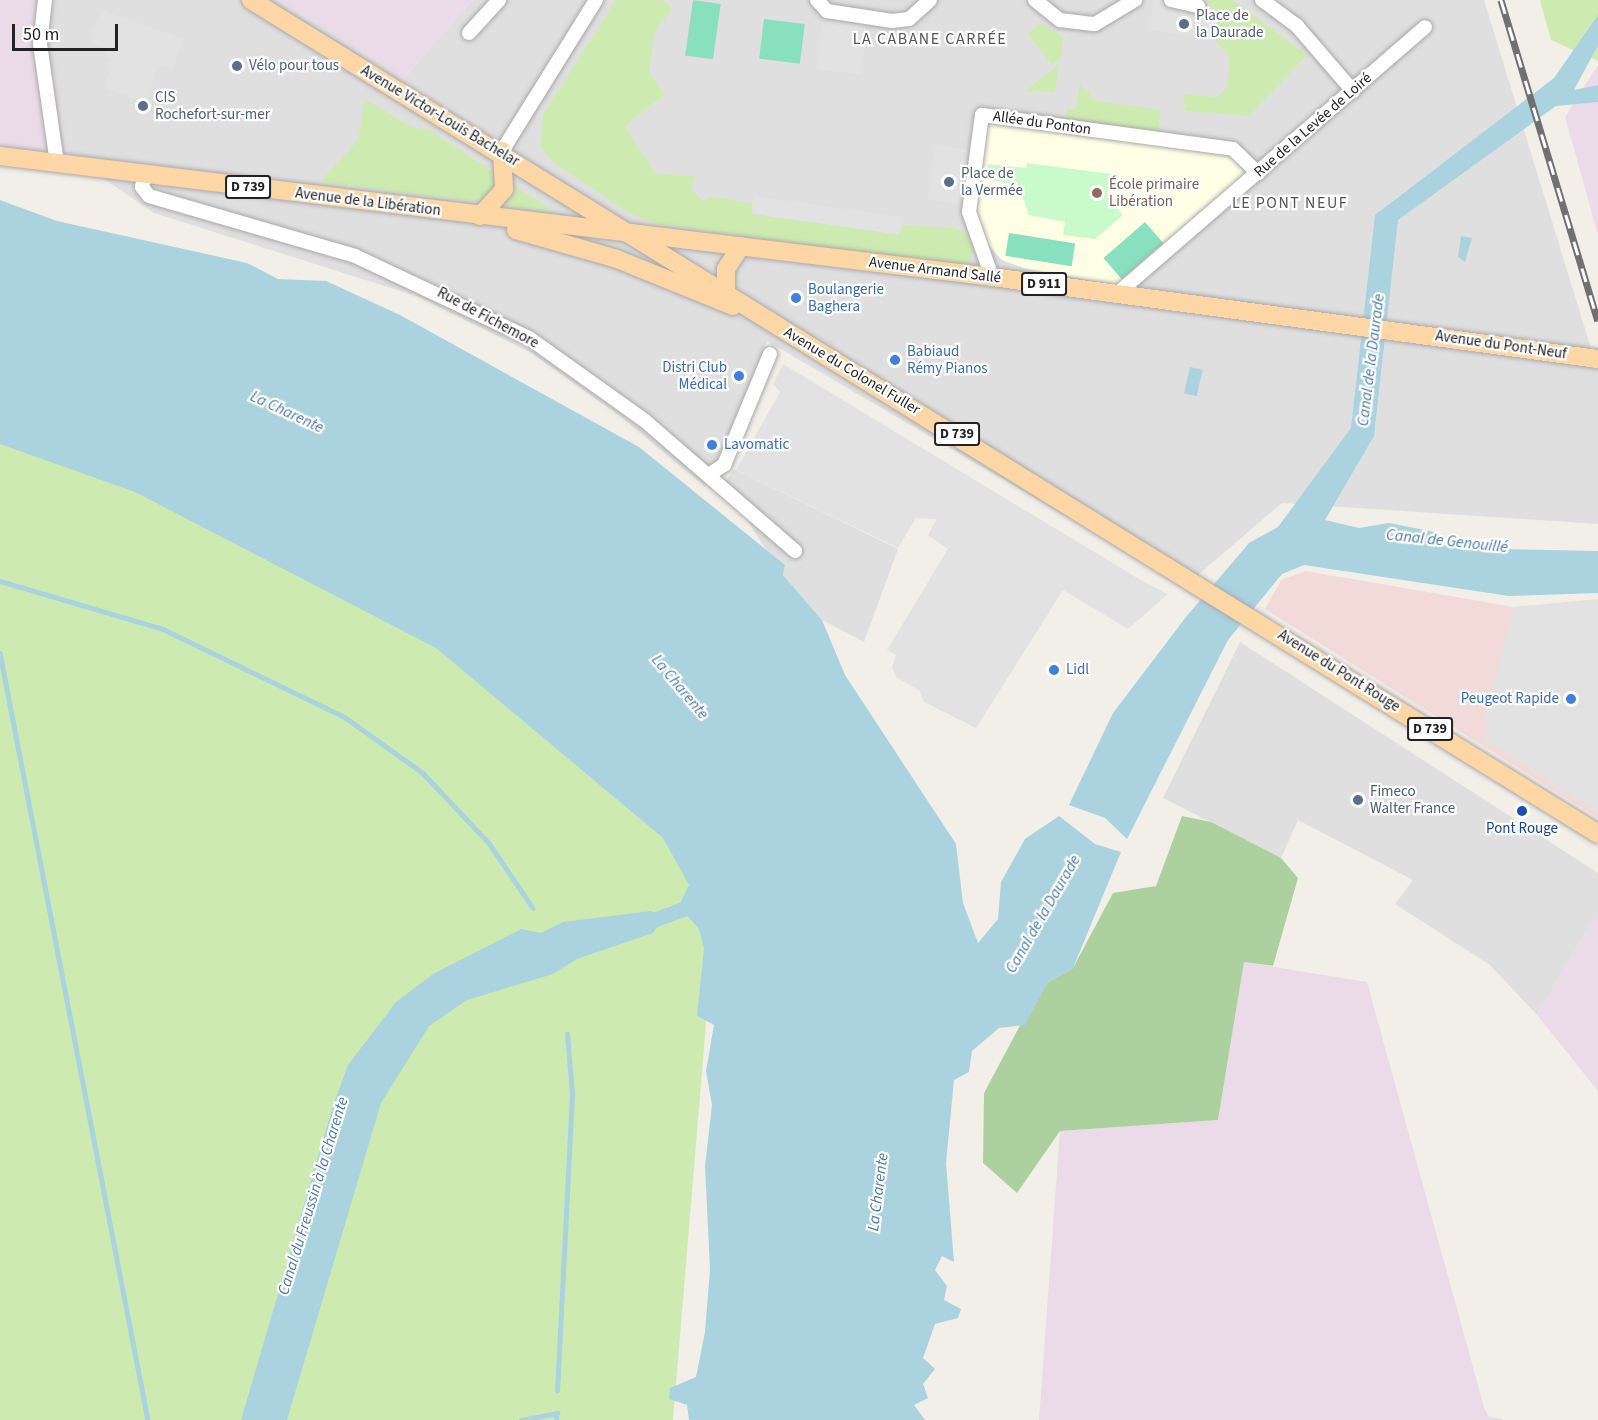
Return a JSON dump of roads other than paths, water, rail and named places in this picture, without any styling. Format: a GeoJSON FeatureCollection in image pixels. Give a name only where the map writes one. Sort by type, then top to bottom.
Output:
{"type":"FeatureCollection","features":[{"type":"Feature","properties":{"kind":"main road","name":"Avenue Victor-Louis Bachelar"},"geometry":{"type":"LineString","coordinates":[[251,0],[502,151],[629,234]]}},
{"type":"Feature","properties":{"kind":"main road"},"geometry":{"type":"LineString","coordinates":[[480,216],[504,189],[502,151]]}},
{"type":"Feature","properties":{"kind":"main road","name":"Avenue de la Libération"},"geometry":{"type":"LineString","coordinates":[[0,156],[629,234]]}},
{"type":"Feature","properties":{"kind":"main road","name":"D 739"},"geometry":{"type":"LineString","coordinates":[[438,211],[564,242],[751,310]]}},
{"type":"Feature","properties":{"kind":"main road","name":"Avenue Armand Sallé"},"geometry":{"type":"LineString","coordinates":[[629,234],[992,277],[1404,332]]}},
{"type":"Feature","properties":{"kind":"main road","name":"Avenue du Colonel Fuller"},"geometry":{"type":"LineString","coordinates":[[629,234],[1262,623]]}},
{"type":"Feature","properties":{"kind":"main road"},"geometry":{"type":"LineString","coordinates":[[726,294],[726,269],[741,246]]}},
{"type":"Feature","properties":{"kind":"main road","name":"Avenue du Pont-Neuf"},"geometry":{"type":"LineString","coordinates":[[1404,332],[1598,359]]}},
{"type":"Feature","properties":{"kind":"main road","name":"Avenue du Pont Rouge"},"geometry":{"type":"LineString","coordinates":[[1262,623],[1598,834]]}},
{"type":"Feature","properties":{"kind":"street"},"geometry":{"type":"LineString","coordinates":[[45,0],[40,44],[57,163]]}},
{"type":"Feature","properties":{"kind":"street"},"geometry":{"type":"LineString","coordinates":[[469,33],[499,0]]}},
{"type":"Feature","properties":{"kind":"street"},"geometry":{"type":"LineString","coordinates":[[502,151],[596,0]]}},
{"type":"Feature","properties":{"kind":"street"},"geometry":{"type":"LineString","coordinates":[[818,3],[846,15],[909,19],[930,0]]}},
{"type":"Feature","properties":{"kind":"street"},"geometry":{"type":"LineString","coordinates":[[1035,0],[1060,20],[1095,24],[1135,0]]}},
{"type":"Feature","properties":{"kind":"street"},"geometry":{"type":"LineString","coordinates":[[1171,0],[1198,6]]}},
{"type":"Feature","properties":{"kind":"street"},"geometry":{"type":"LineString","coordinates":[[1262,0],[1279,11],[1342,73],[1353,91]]}},
{"type":"Feature","properties":{"kind":"street"},"geometry":{"type":"LineString","coordinates":[[1279,11],[1290,0]]}},
{"type":"Feature","properties":{"kind":"street","name":"Rue de la Levée de Loiré"},"geometry":{"type":"LineString","coordinates":[[1118,293],[1425,27]]}},
{"type":"Feature","properties":{"kind":"street","name":"Allée du Ponton"},"geometry":{"type":"LineString","coordinates":[[992,277],[969,212],[982,116],[1233,148],[1258,173]]}},
{"type":"Feature","properties":{"kind":"street","name":"Rue de Fichemore"},"geometry":{"type":"LineString","coordinates":[[145,174],[142,187],[149,196],[355,256],[528,338],[710,474],[795,551]]}},
{"type":"Feature","properties":{"kind":"street"},"geometry":{"type":"LineString","coordinates":[[710,474],[724,465],[770,354]]}},
{"type":"Feature","properties":{"kind":"water","name":"Canal de la Daurade"},"geometry":{"type":"Polygon","coordinates":[[[1598,15],[1598,45],[1574,90],[1598,85],[1598,102],[1556,106],[1398,220],[1374,436],[1325,520],[1359,528],[1389,523],[1435,532],[1444,545],[1459,548],[1475,542],[1500,549],[1598,551],[1598,593],[1509,596],[1304,565],[1282,574],[1228,640],[1127,839],[1105,818],[1069,805],[1113,713],[1186,617],[1249,543],[1278,527],[1351,428],[1375,215],[1554,78],[1598,15]]]}},
{"type":"Feature","properties":{"kind":"water"},"geometry":{"type":"Polygon","coordinates":[[[0,200],[57,221],[247,263],[278,279],[326,281],[400,315],[639,447],[785,565],[783,575],[822,620],[845,675],[956,844],[963,903],[978,943],[998,919],[1001,882],[1025,839],[1059,816],[1095,844],[1121,852],[1073,968],[1048,982],[1025,1025],[999,1028],[972,1051],[969,1072],[954,1080],[946,1163],[954,1262],[942,1256],[935,1270],[947,1286],[944,1300],[961,1309],[958,1318],[935,1324],[923,1358],[935,1369],[923,1384],[928,1398],[914,1405],[925,1420],[689,1420],[687,1405],[669,1399],[670,1388],[696,1377],[705,1332],[710,1269],[705,1166],[712,1105],[706,1071],[714,1025],[697,1016],[704,948],[699,929],[679,906],[689,885],[663,838],[436,648],[135,492],[0,444],[0,200]]]}},
{"type":"Feature","properties":{"kind":"water"},"geometry":{"type":"Polygon","coordinates":[[[1461,236],[1472,238],[1465,262],[1458,257],[1461,236]]]}},
{"type":"Feature","properties":{"kind":"water"},"geometry":{"type":"Polygon","coordinates":[[[1190,367],[1203,370],[1197,396],[1184,393],[1190,367]]]}},
{"type":"Feature","properties":{"kind":"water"},"geometry":{"type":"Polygon","coordinates":[[[651,911],[663,918],[653,933],[577,959],[553,974],[467,1000],[429,1026],[381,1103],[287,1420],[241,1420],[333,1106],[348,1065],[396,1002],[433,974],[521,929],[541,933],[563,922],[651,911]]]}},
{"type":"Feature","properties":{"kind":"waterway"},"geometry":{"type":"LineString","coordinates":[[0,581],[163,629],[346,718],[423,773],[489,843],[533,908]]}},
{"type":"Feature","properties":{"kind":"waterway"},"geometry":{"type":"LineString","coordinates":[[0,653],[148,1420]]}},
{"type":"Feature","properties":{"kind":"waterway","name":"Canal du Freussin à la Charente"},"geometry":{"type":"LineString","coordinates":[[645,923],[702,902]]}},
{"type":"Feature","properties":{"kind":"waterway"},"geometry":{"type":"LineString","coordinates":[[557,1391],[572,1093],[567,1034]]}},
{"type":"Feature","properties":{"kind":"waterway"},"geometry":{"type":"LineString","coordinates":[[521,1420],[557,1413],[556,1420]]}},
{"type":"Feature","properties":{"kind":"railway"},"geometry":{"type":"LineString","coordinates":[[1501,0],[1598,321]]}},
{"type":"Feature","properties":{"kind":"place","name":"Place de la Daurade"},"geometry":{"type":"Point","coordinates":[1184,24]}},
{"type":"Feature","properties":{"kind":"place","name":"Vélo pour tous"},"geometry":{"type":"Point","coordinates":[237,66]}},
{"type":"Feature","properties":{"kind":"place","name":"CIS Rochefort-sur-mer"},"geometry":{"type":"Point","coordinates":[143,106]}},
{"type":"Feature","properties":{"kind":"place","name":"Place de la Vermée"},"geometry":{"type":"Point","coordinates":[949,182]}},
{"type":"Feature","properties":{"kind":"place","name":"École primaire Libération"},"geometry":{"type":"Point","coordinates":[1097,193]}},
{"type":"Feature","properties":{"kind":"place","name":"Boulangerie Baghera"},"geometry":{"type":"Point","coordinates":[796,298]}},
{"type":"Feature","properties":{"kind":"place","name":"Babiaud Rémy Pianos"},"geometry":{"type":"Point","coordinates":[895,360]}},
{"type":"Feature","properties":{"kind":"place","name":"Distri Club Médical"},"geometry":{"type":"Point","coordinates":[739,376]}},
{"type":"Feature","properties":{"kind":"place","name":"Lavomatic"},"geometry":{"type":"Point","coordinates":[712,445]}},
{"type":"Feature","properties":{"kind":"place","name":"Lidl"},"geometry":{"type":"Point","coordinates":[1054,670]}},
{"type":"Feature","properties":{"kind":"place","name":"Peugeot Rapide"},"geometry":{"type":"Point","coordinates":[1571,699]}},
{"type":"Feature","properties":{"kind":"place","name":"Fimeco Walter France"},"geometry":{"type":"Point","coordinates":[1358,800]}},
{"type":"Feature","properties":{"kind":"place","name":"Pont Rouge"},"geometry":{"type":"Point","coordinates":[1522,811]}},
{"type":"Feature","properties":{"kind":"district","name":"LA CABANE CARRÉE"},"geometry":{"type":"Point","coordinates":[930,39]}},
{"type":"Feature","properties":{"kind":"district","name":"LE PONT NEUF"},"geometry":{"type":"Point","coordinates":[1290,203]}},
{"type":"Feature","properties":{"kind":"water label","name":"La Charente"},"geometry":{"type":"Point","coordinates":[287,412]}},
{"type":"Feature","properties":{"kind":"water label","name":"Canal de Genouillé"},"geometry":{"type":"Point","coordinates":[1447,541]}},
{"type":"Feature","properties":{"kind":"water label","name":"La Charente"},"geometry":{"type":"Point","coordinates":[680,687]}},
{"type":"Feature","properties":{"kind":"water label","name":"La Charente"},"geometry":{"type":"Point","coordinates":[878,1192]}}]}
